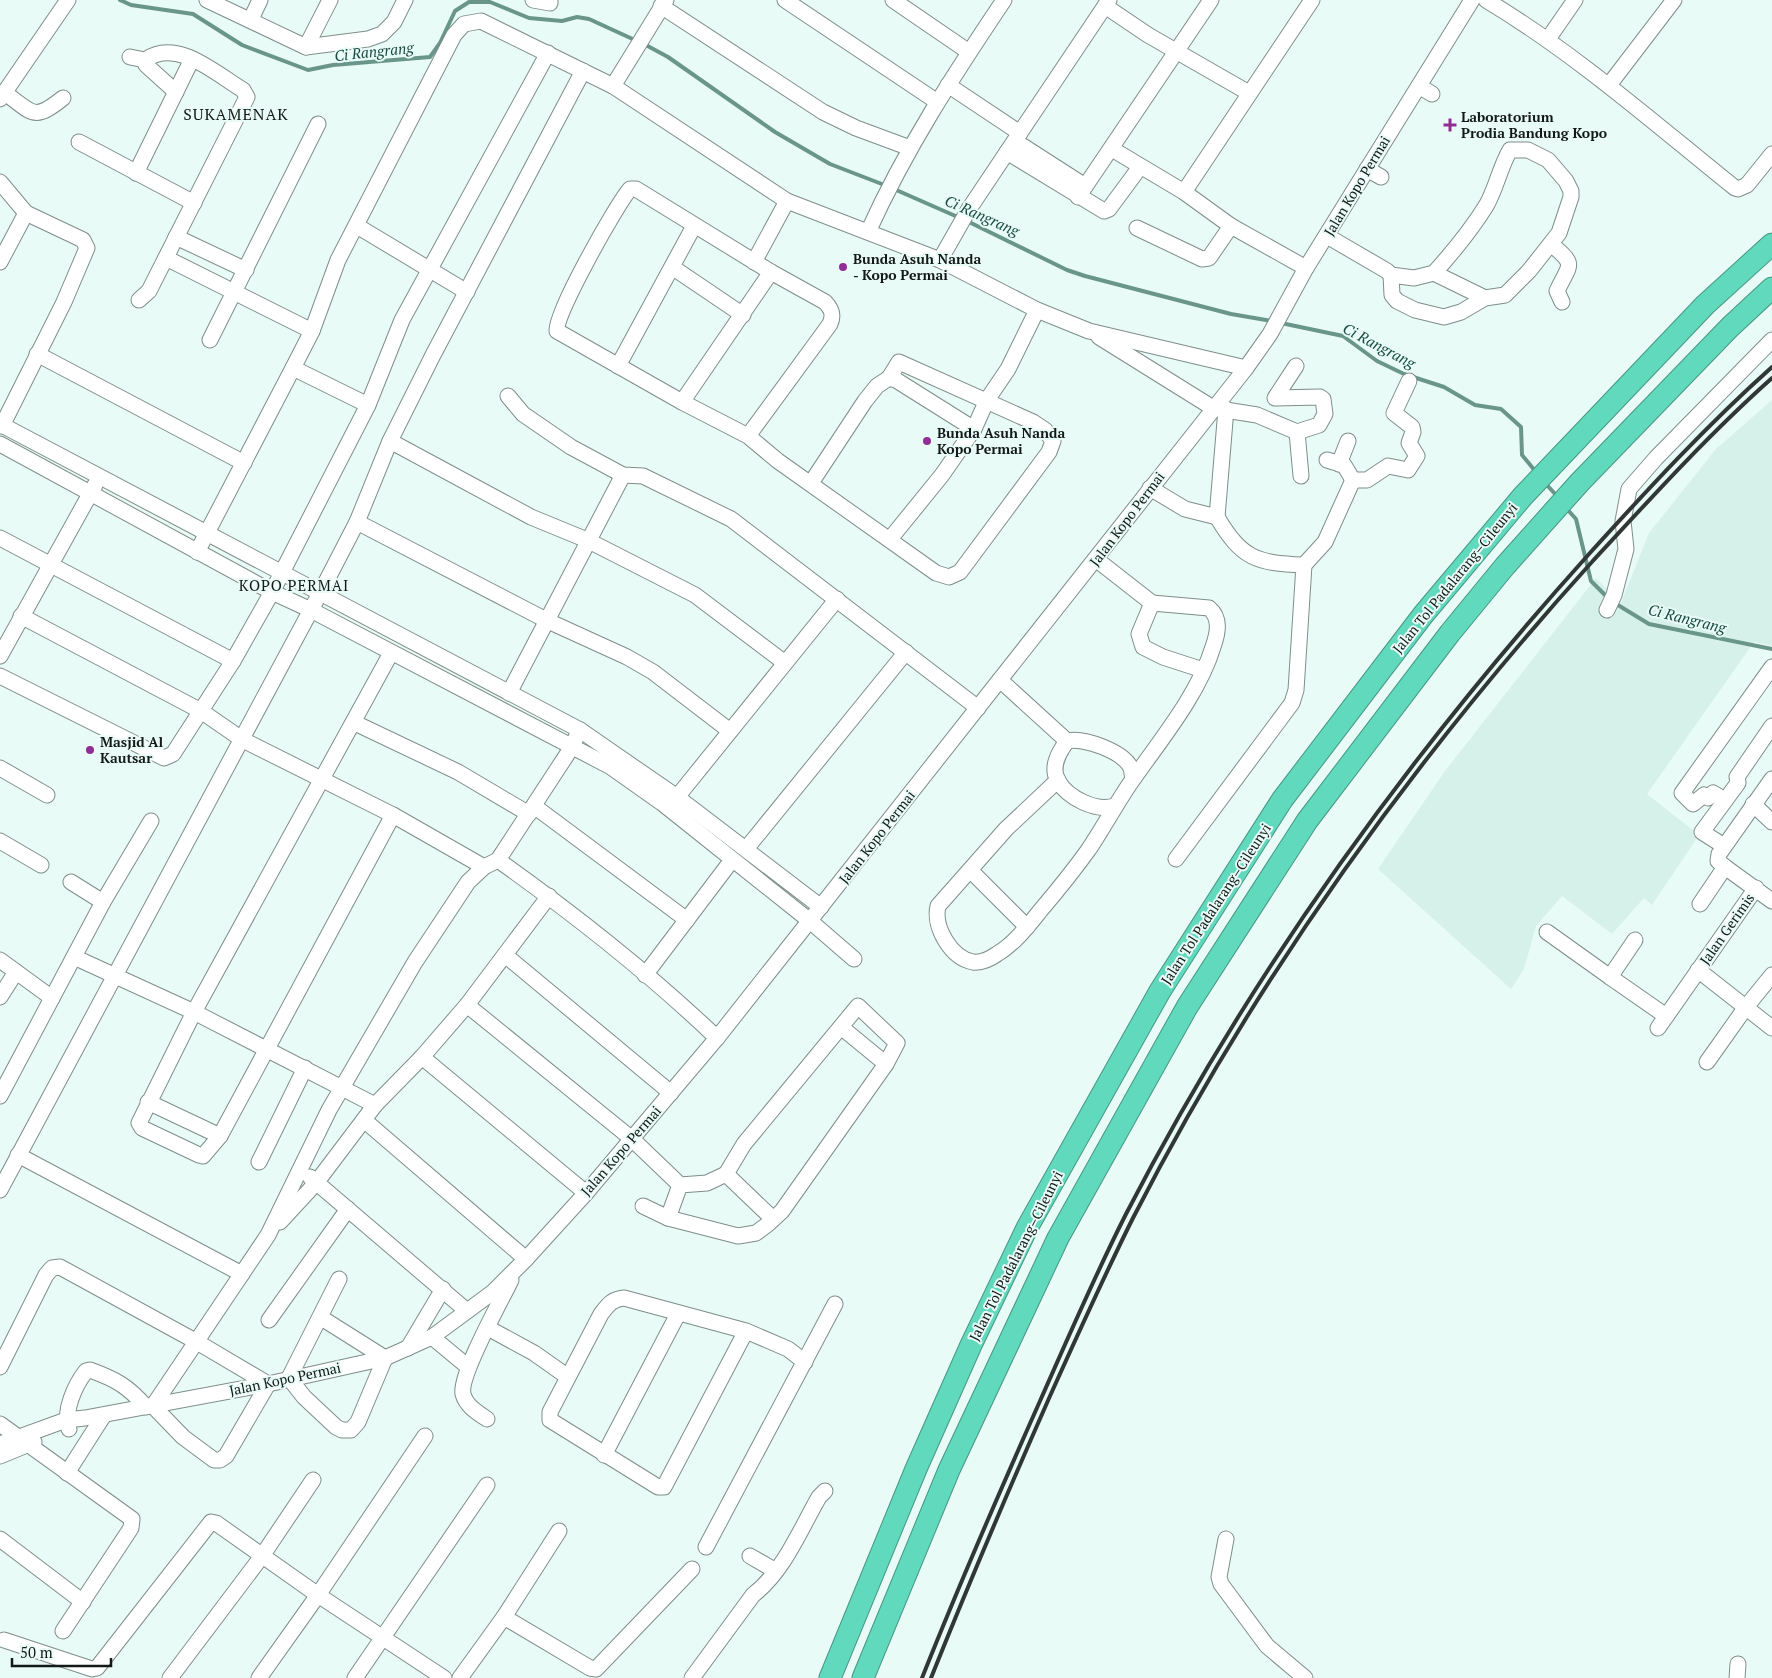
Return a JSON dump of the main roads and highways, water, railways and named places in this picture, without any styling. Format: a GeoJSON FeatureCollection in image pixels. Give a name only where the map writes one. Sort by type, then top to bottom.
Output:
{"type":"FeatureCollection","features":[{"type":"Feature","properties":{"kind":"highway","name":"Jalan Tol Padalarang–Cileunyi"},"geometry":{"type":"LineString","coordinates":[[830,1678],[916,1470],[971,1345],[1022,1237],[1160,991],[1282,800],[1423,615],[1522,496],[1705,305],[1772,244]]}},
{"type":"Feature","properties":{"kind":"highway"},"geometry":{"type":"LineString","coordinates":[[863,1678],[949,1470],[1058,1238],[1187,1007],[1307,821],[1450,633],[1546,519],[1730,327],[1772,288]]}},
{"type":"Feature","properties":{"kind":"waterway","name":"Ci Rangrang"},"geometry":{"type":"LineString","coordinates":[[120,0],[131,5],[193,14],[242,45],[308,70],[333,65],[430,57],[440,43],[455,11],[469,2],[490,2],[529,18],[562,21],[577,17],[589,19],[637,41]]}},
{"type":"Feature","properties":{"kind":"waterway","name":"Ci Rangrang"},"geometry":{"type":"LineString","coordinates":[[644,44],[668,57],[775,132],[830,164],[887,186]]}},
{"type":"Feature","properties":{"kind":"waterway","name":"Ci Rangrang"},"geometry":{"type":"LineString","coordinates":[[894,189],[960,218]]}},
{"type":"Feature","properties":{"kind":"waterway","name":"Ci Rangrang"},"geometry":{"type":"LineString","coordinates":[[967,221],[1067,270],[1085,276],[1231,314],[1272,321]]}},
{"type":"Feature","properties":{"kind":"waterway","name":"Ci Rangrang"},"geometry":{"type":"LineString","coordinates":[[1281,323],[1343,336],[1377,361],[1404,374],[1444,387],[1475,405],[1501,409],[1521,427],[1522,455],[1536,472]]}},
{"type":"Feature","properties":{"kind":"waterway","name":"Ci Rangrang"},"geometry":{"type":"LineString","coordinates":[[1545,483],[1557,496]]}},
{"type":"Feature","properties":{"kind":"waterway","name":"Ci Rangrang"},"geometry":{"type":"LineString","coordinates":[[1566,508],[1576,519],[1591,581],[1608,598]]}},
{"type":"Feature","properties":{"kind":"waterway","name":"Ci Rangrang"},"geometry":{"type":"LineString","coordinates":[[1613,602],[1649,624],[1772,649]]}},
{"type":"Feature","properties":{"kind":"railway"},"geometry":{"type":"LineString","coordinates":[[922,1678],[1009,1470],[1126,1214],[1174,1125],[1225,1038],[1280,952],[1336,869],[1396,787],[1523,630],[1589,554],[1656,482],[1724,412],[1772,367]]}},
{"type":"Feature","properties":{"kind":"railway"},"geometry":{"type":"LineString","coordinates":[[931,1678],[1035,1431],[1122,1240],[1180,1130],[1284,958],[1400,795],[1461,715],[1525,638],[1657,492],[1725,422],[1772,378]]}},
{"type":"Feature","properties":{"kind":"place","name":"Laboratorium Prodia Bandung Kopo"},"geometry":{"type":"Point","coordinates":[1450,125]}},
{"type":"Feature","properties":{"kind":"place","name":"Bunda Asuh Nanda - Kopo Permai"},"geometry":{"type":"Point","coordinates":[843,267]}},
{"type":"Feature","properties":{"kind":"place","name":"Bunda Asuh Nanda Kopo Permai"},"geometry":{"type":"Point","coordinates":[927,441]}},
{"type":"Feature","properties":{"kind":"place","name":"Masjid Al Kautsar"},"geometry":{"type":"Point","coordinates":[90,750]}},
{"type":"Feature","properties":{"kind":"district","name":"SUKAMENAK"},"geometry":{"type":"Point","coordinates":[236,114]}},
{"type":"Feature","properties":{"kind":"district","name":"KOPO PERMAI"},"geometry":{"type":"Point","coordinates":[294,586]}}]}
